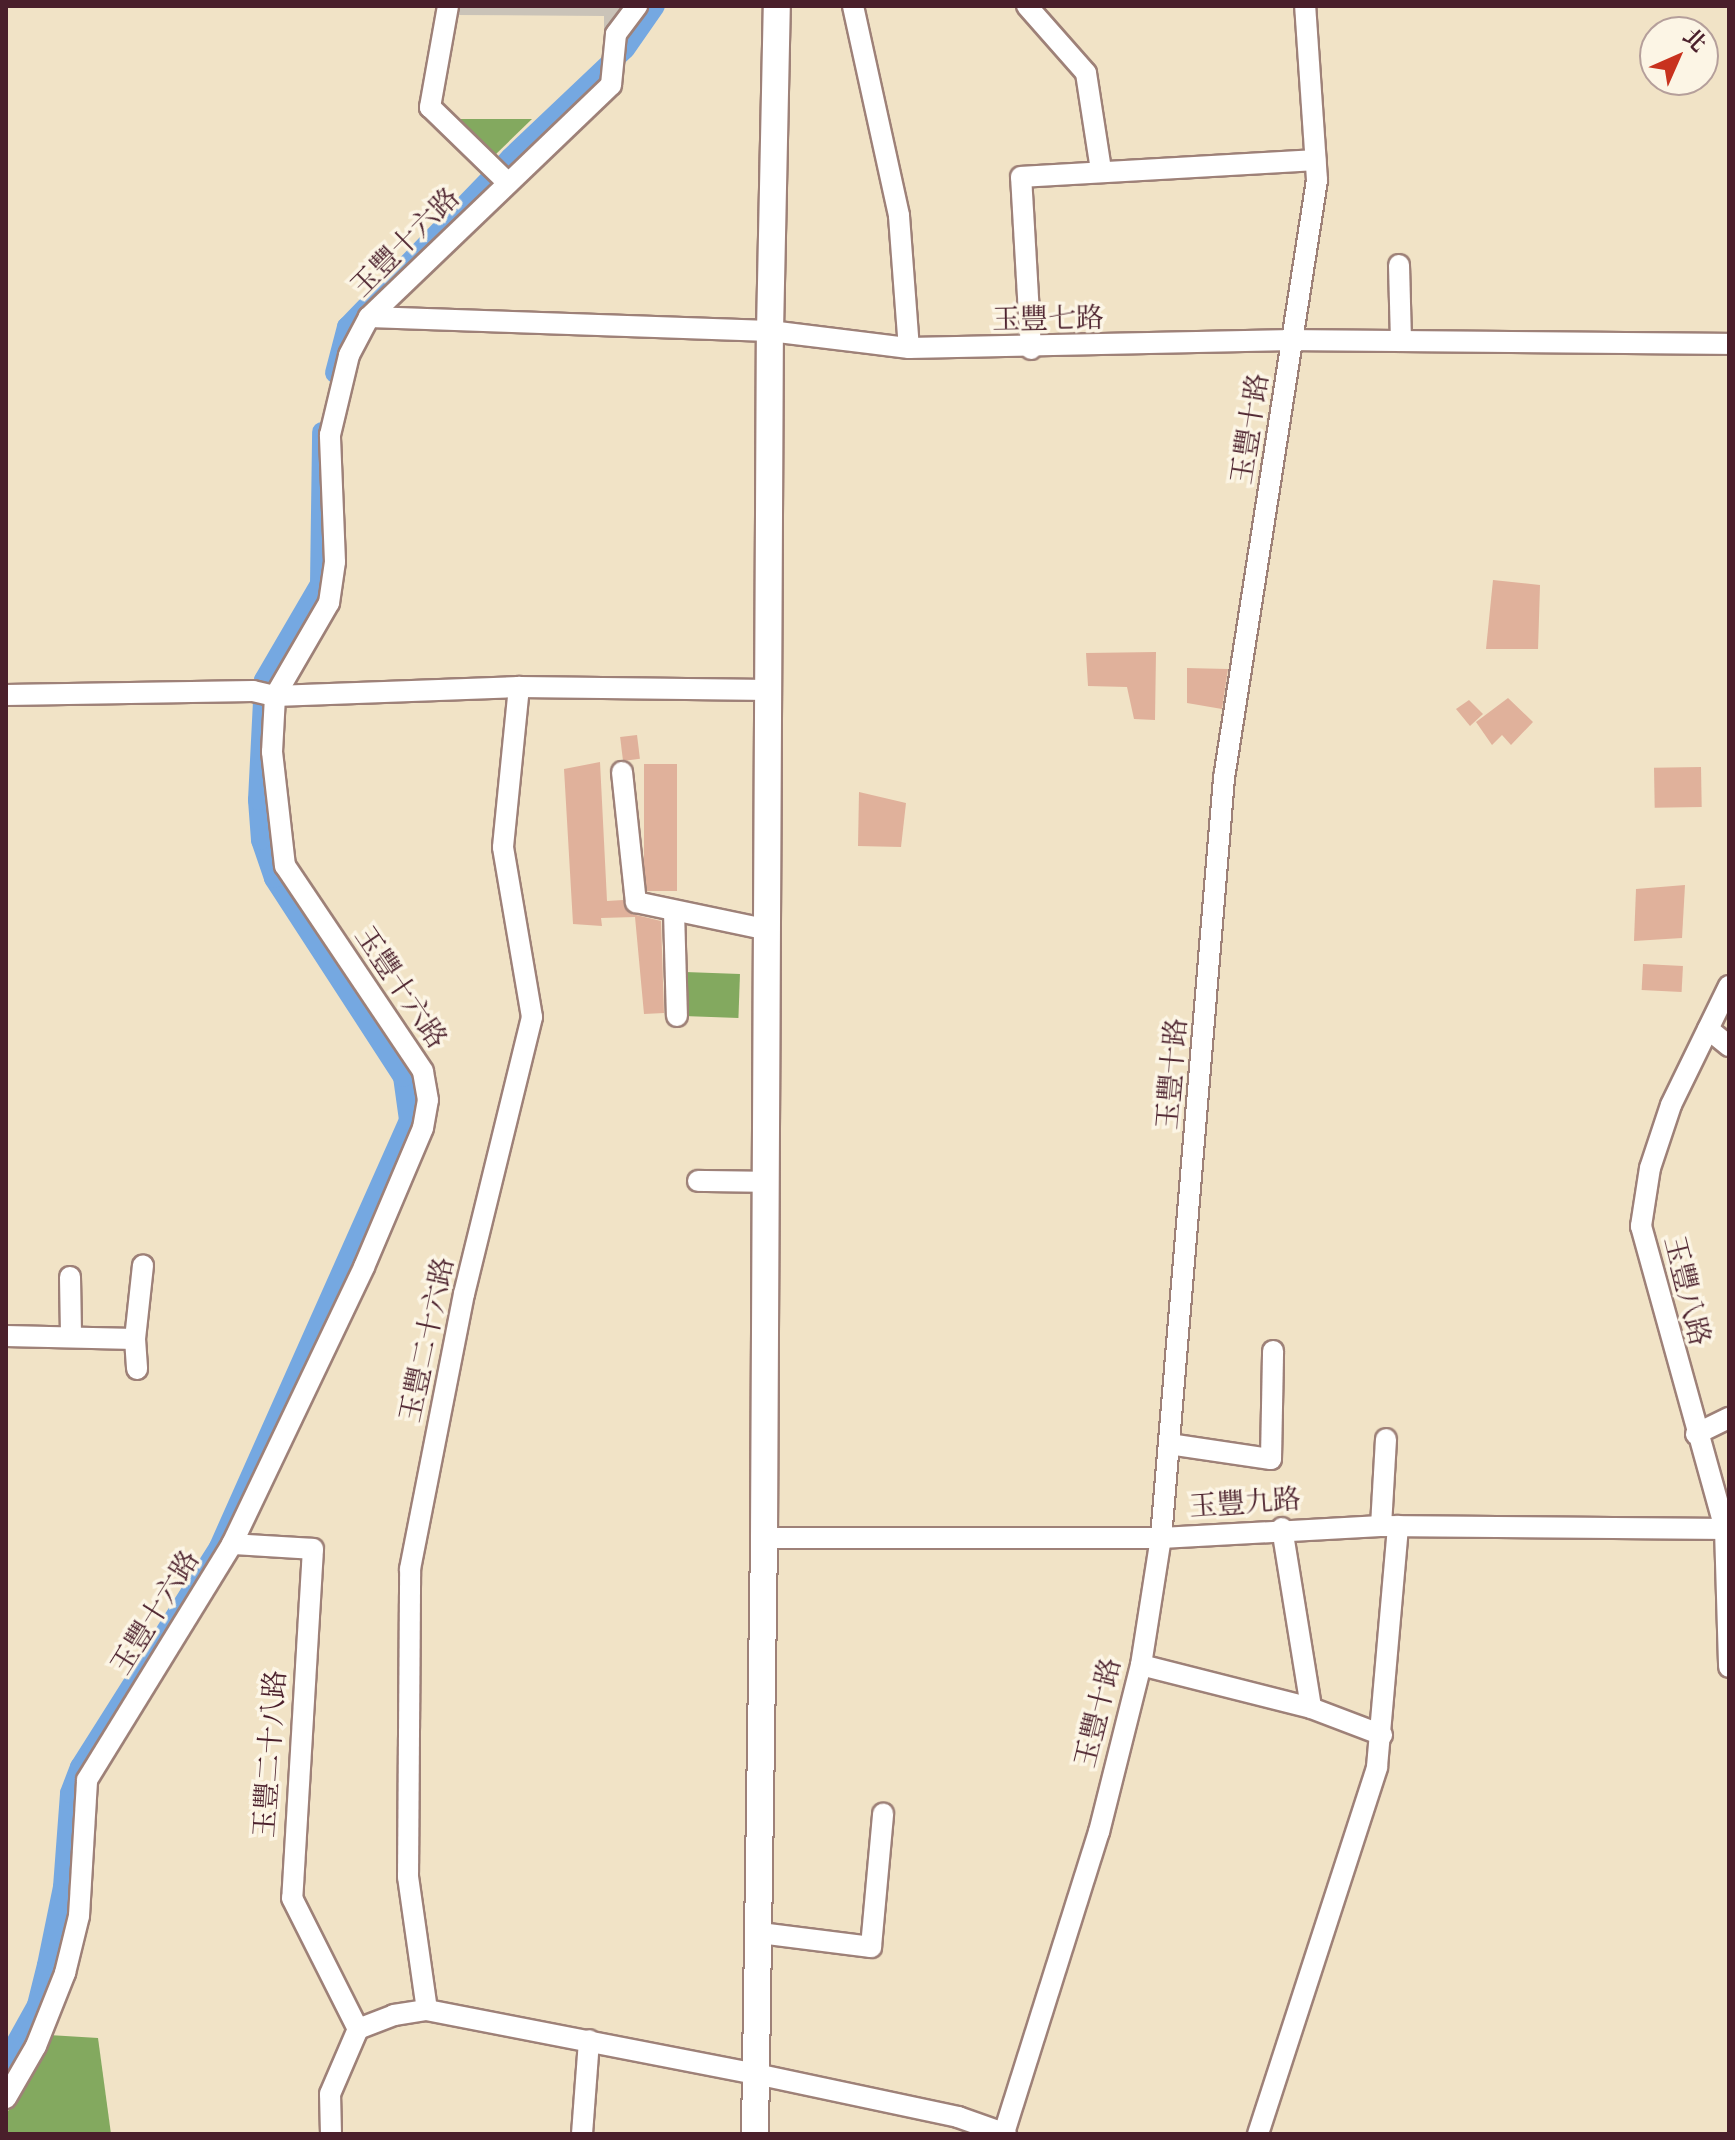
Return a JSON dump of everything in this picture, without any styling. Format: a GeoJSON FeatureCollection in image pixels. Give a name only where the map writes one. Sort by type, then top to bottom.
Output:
{"type":"FeatureCollection","features":[{"type":"Feature","properties":{"kind":"main road"},"geometry":{"type":"LineString","coordinates":[[755,2134],[760,1933],[767,1182],[770,331],[777,6]]}},
{"type":"Feature","properties":{"kind":"street"},"geometry":{"type":"LineString","coordinates":[[448,6],[430,107],[501,178]]}},
{"type":"Feature","properties":{"kind":"street","name":"玉豐十六路"},"geometry":{"type":"LineString","coordinates":[[6,2098],[36,2046],[65,1973],[79,1916],[87,1780],[232,1544],[364,1267],[423,1128],[428,1100],[423,1071],[285,866],[266,694],[329,603],[335,562],[330,435],[349,355],[369,317],[501,178],[611,85],[616,34],[637,6]]}},
{"type":"Feature","properties":{"kind":"street"},"geometry":{"type":"LineString","coordinates":[[853,6],[899,216],[909,348]]}},
{"type":"Feature","properties":{"kind":"street"},"geometry":{"type":"LineString","coordinates":[[1027,6],[1086,73],[1101,170]]}},
{"type":"Feature","properties":{"kind":"street","name":"玉豐十路"},"geometry":{"type":"LineString","coordinates":[[1005,2133],[1099,1832],[1141,1665],[1161,1538],[1224,778],[1312,230],[1316,160],[1305,6]]}},
{"type":"Feature","properties":{"kind":"street"},"geometry":{"type":"LineString","coordinates":[[1031,349],[1021,177],[1316,160]]}},
{"type":"Feature","properties":{"kind":"street"},"geometry":{"type":"LineString","coordinates":[[1399,265],[1401,341]]}},
{"type":"Feature","properties":{"kind":"street","name":"玉豐七路"},"geometry":{"type":"LineString","coordinates":[[369,317],[770,331],[909,348],[1031,349],[1293,340],[1729,344]]}},
{"type":"Feature","properties":{"kind":"street"},"geometry":{"type":"LineString","coordinates":[[6,695],[266,694],[519,687],[770,690]]}},
{"type":"Feature","properties":{"kind":"street","name":"玉豐二十六路"},"geometry":{"type":"LineString","coordinates":[[427,2010],[408,1877],[410,1569],[464,1294],[532,1017],[503,847],[519,687]]}},
{"type":"Feature","properties":{"kind":"street"},"geometry":{"type":"LineString","coordinates":[[622,772],[636,902],[769,930]]}},
{"type":"Feature","properties":{"kind":"street"},"geometry":{"type":"LineString","coordinates":[[674,911],[677,1016]]}},
{"type":"Feature","properties":{"kind":"street","name":"玉豐八路"},"geometry":{"type":"LineString","coordinates":[[1729,986],[1654,1155],[1641,1226],[1696,1434],[1727,1529],[1729,1667]]}},
{"type":"Feature","properties":{"kind":"street"},"geometry":{"type":"LineString","coordinates":[[1708,1029],[1729,1046]]}},
{"type":"Feature","properties":{"kind":"street"},"geometry":{"type":"LineString","coordinates":[[698,1181],[767,1182]]}},
{"type":"Feature","properties":{"kind":"street"},"geometry":{"type":"LineString","coordinates":[[137,1369],[135,1339],[143,1265]]}},
{"type":"Feature","properties":{"kind":"street"},"geometry":{"type":"LineString","coordinates":[[70,1277],[71,1337]]}},
{"type":"Feature","properties":{"kind":"street"},"geometry":{"type":"LineString","coordinates":[[6,1336],[135,1339]]}},
{"type":"Feature","properties":{"kind":"street"},"geometry":{"type":"LineString","coordinates":[[1169,1444],[1271,1459],[1273,1351]]}},
{"type":"Feature","properties":{"kind":"street"},"geometry":{"type":"LineString","coordinates":[[1696,1434],[1729,1418]]}},
{"type":"Feature","properties":{"kind":"street"},"geometry":{"type":"LineString","coordinates":[[1258,2134],[1299,2018],[1382,1735],[1390,1526],[1386,1439]]}},
{"type":"Feature","properties":{"kind":"street","name":"玉豐九路"},"geometry":{"type":"LineString","coordinates":[[764,1538],[1161,1538],[1282,1528],[1390,1526],[1727,1529]]}},
{"type":"Feature","properties":{"kind":"street"},"geometry":{"type":"LineString","coordinates":[[1282,1528],[1311,1708]]}},
{"type":"Feature","properties":{"kind":"street","name":"玉豐二十八路"},"geometry":{"type":"LineString","coordinates":[[232,1544],[313,1549],[292,1898],[358,2029]]}},
{"type":"Feature","properties":{"kind":"street"},"geometry":{"type":"LineString","coordinates":[[1141,1665],[1311,1708],[1382,1735]]}},
{"type":"Feature","properties":{"kind":"street"},"geometry":{"type":"LineString","coordinates":[[760,1933],[871,1947],[883,1814]]}},
{"type":"Feature","properties":{"kind":"street"},"geometry":{"type":"LineString","coordinates":[[331,2134],[330,2094],[358,2029],[394,2015],[427,2010],[756,2074],[958,2117],[1005,2133]]}},
{"type":"Feature","properties":{"kind":"street"},"geometry":{"type":"LineString","coordinates":[[582,2134],[589,2040]]}},
{"type":"Feature","properties":{"kind":"shaded area"},"geometry":{"type":"Polygon","coordinates":[[[456,6],[626,6],[604,36],[604,16],[455,15],[456,6]]]}},
{"type":"Feature","properties":{"kind":"green space"},"geometry":{"type":"Polygon","coordinates":[[[450,119],[532,119],[495,155],[450,119]]]}},
{"type":"Feature","properties":{"kind":"green space"},"geometry":{"type":"Polygon","coordinates":[[[685,972],[740,974],[738,1018],[683,1016],[685,972]]]}},
{"type":"Feature","properties":{"kind":"green space"},"geometry":{"type":"Polygon","coordinates":[[[49,2035],[98,2038],[111,2134],[6,2134],[6,2115],[49,2035]]]}},
{"type":"Feature","properties":{"kind":"building"},"geometry":{"type":"Polygon","coordinates":[[[1493,580],[1540,585],[1538,649],[1486,649],[1493,580]]]}},
{"type":"Feature","properties":{"kind":"building"},"geometry":{"type":"Polygon","coordinates":[[[1156,652],[1155,720],[1134,719],[1127,687],[1088,686],[1086,653],[1156,652]]]}},
{"type":"Feature","properties":{"kind":"building"},"geometry":{"type":"Polygon","coordinates":[[[1187,668],[1228,669],[1222,709],[1187,703],[1187,668]]]}},
{"type":"Feature","properties":{"kind":"building"},"geometry":{"type":"Polygon","coordinates":[[[1508,698],[1533,722],[1511,745],[1502,735],[1492,745],[1476,722],[1508,698]]]}},
{"type":"Feature","properties":{"kind":"building"},"geometry":{"type":"Polygon","coordinates":[[[1469,700],[1483,714],[1470,726],[1456,709],[1469,700]]]}},
{"type":"Feature","properties":{"kind":"building"},"geometry":{"type":"Polygon","coordinates":[[[637,735],[640,759],[623,761],[620,737],[637,735]]]}},
{"type":"Feature","properties":{"kind":"building"},"geometry":{"type":"Polygon","coordinates":[[[600,762],[607,901],[623,900],[632,914],[661,921],[664,1013],[644,1014],[635,917],[601,918],[602,926],[573,924],[564,769],[600,762]]]}},
{"type":"Feature","properties":{"kind":"building"},"geometry":{"type":"Polygon","coordinates":[[[644,764],[677,764],[677,891],[644,891],[644,764]]]}},
{"type":"Feature","properties":{"kind":"building"},"geometry":{"type":"Polygon","coordinates":[[[1701,767],[1702,807],[1655,808],[1654,768],[1701,767]]]}},
{"type":"Feature","properties":{"kind":"building"},"geometry":{"type":"Polygon","coordinates":[[[859,792],[906,803],[901,847],[858,846],[859,792]]]}},
{"type":"Feature","properties":{"kind":"building"},"geometry":{"type":"Polygon","coordinates":[[[1685,885],[1682,938],[1634,941],[1636,889],[1685,885]]]}},
{"type":"Feature","properties":{"kind":"building"},"geometry":{"type":"Polygon","coordinates":[[[1643,964],[1683,966],[1682,992],[1642,990],[1643,964]]]}},
{"type":"Feature","properties":{"kind":"waterway"},"geometry":{"type":"LineString","coordinates":[[335,373],[347,327],[510,158],[625,49],[655,6]]}},
{"type":"Feature","properties":{"kind":"waterway"},"geometry":{"type":"LineString","coordinates":[[6,2061],[37,2005],[63,1887],[70,1793],[80,1767],[219,1547],[409,1120],[403,1077],[274,878],[261,840],[258,800],[264,680],[320,584],[322,432]]}}]}
